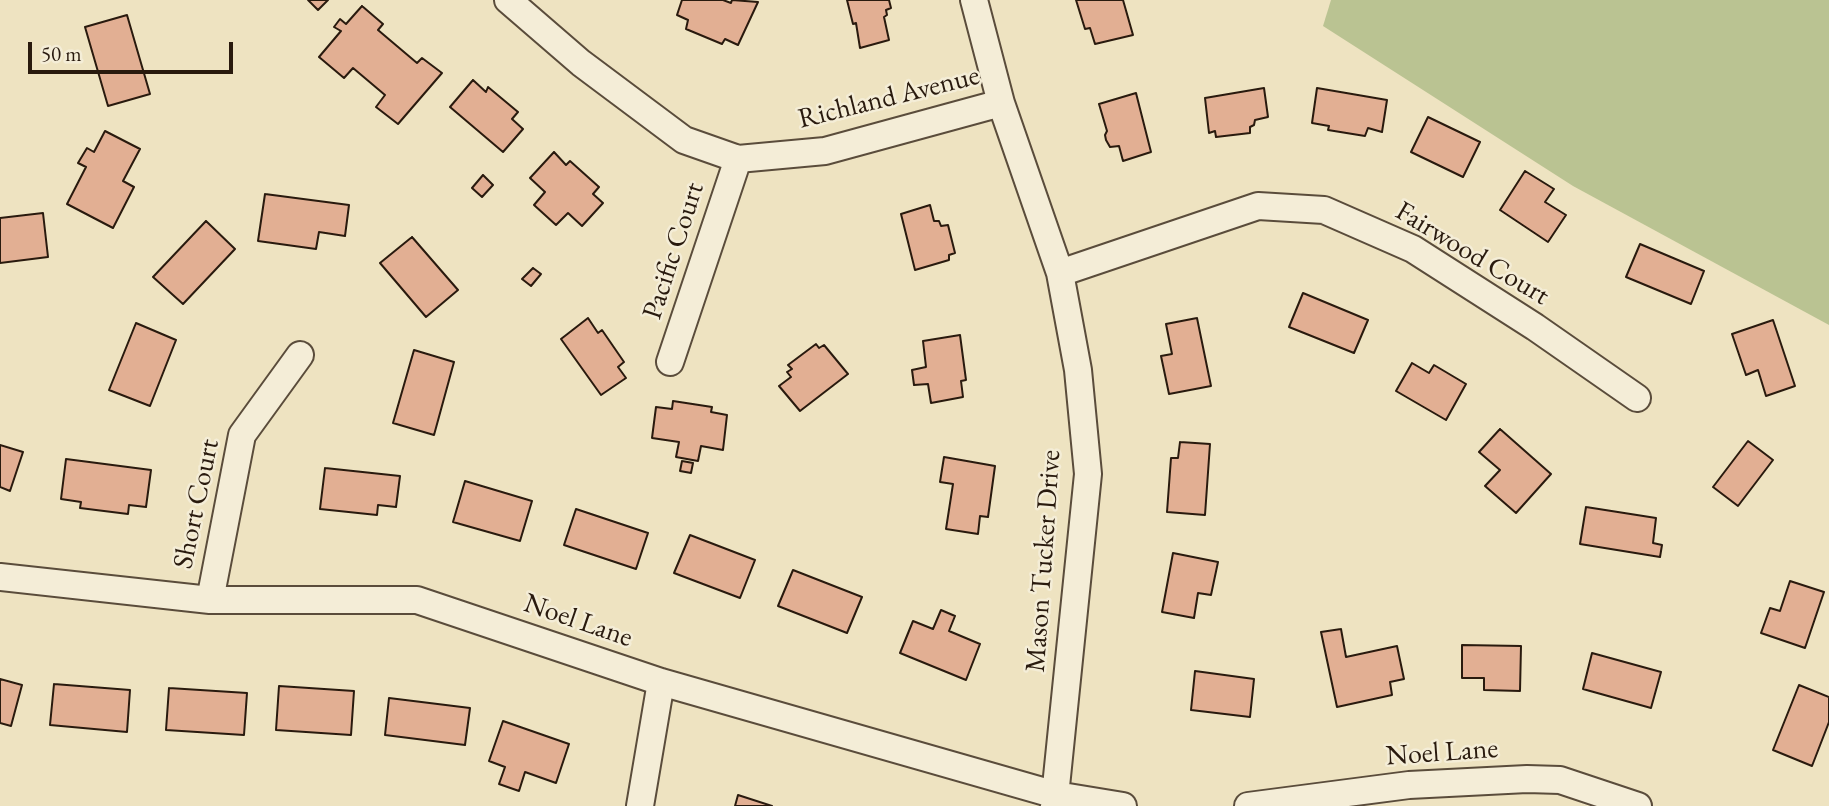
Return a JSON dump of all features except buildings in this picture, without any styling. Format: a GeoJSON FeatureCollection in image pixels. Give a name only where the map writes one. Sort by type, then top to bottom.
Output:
{"type":"FeatureCollection","features":[{"type":"Feature","properties":{"kind":"street","name":"Richland Avenue"},"geometry":{"type":"LineString","coordinates":[[508,0],[581,62],[684,140],[738,159],[825,151],[1001,103]]}},
{"type":"Feature","properties":{"kind":"street","name":"Mason Tucker Drive"},"geometry":{"type":"LineString","coordinates":[[974,0],[1001,103],[1060,273],[1078,370],[1088,474],[1055,801]]}},
{"type":"Feature","properties":{"kind":"street","name":"Pacific Court"},"geometry":{"type":"LineString","coordinates":[[670,362],[738,159]]}},
{"type":"Feature","properties":{"kind":"street","name":"Fairwood Court"},"geometry":{"type":"LineString","coordinates":[[1060,273],[1258,206],[1324,210],[1413,249],[1535,327],[1637,398]]}},
{"type":"Feature","properties":{"kind":"street","name":"Short Court"},"geometry":{"type":"LineString","coordinates":[[210,600],[242,435],[300,355]]}},
{"type":"Feature","properties":{"kind":"street","name":"Noel Lane"},"geometry":{"type":"LineString","coordinates":[[0,577],[210,600],[417,600],[661,682],[1055,801],[1123,806]]}},
{"type":"Feature","properties":{"kind":"street"},"geometry":{"type":"LineString","coordinates":[[640,806],[661,682]]}},
{"type":"Feature","properties":{"kind":"street","name":"Noel Lane"},"geometry":{"type":"LineString","coordinates":[[1248,806],[1409,785],[1527,779],[1560,780],[1638,806]]}},
{"type":"Feature","properties":{"kind":"green space"},"geometry":{"type":"Polygon","coordinates":[[[1331,0],[1829,0],[1829,325],[1573,186],[1323,26],[1331,0]]]}}]}
